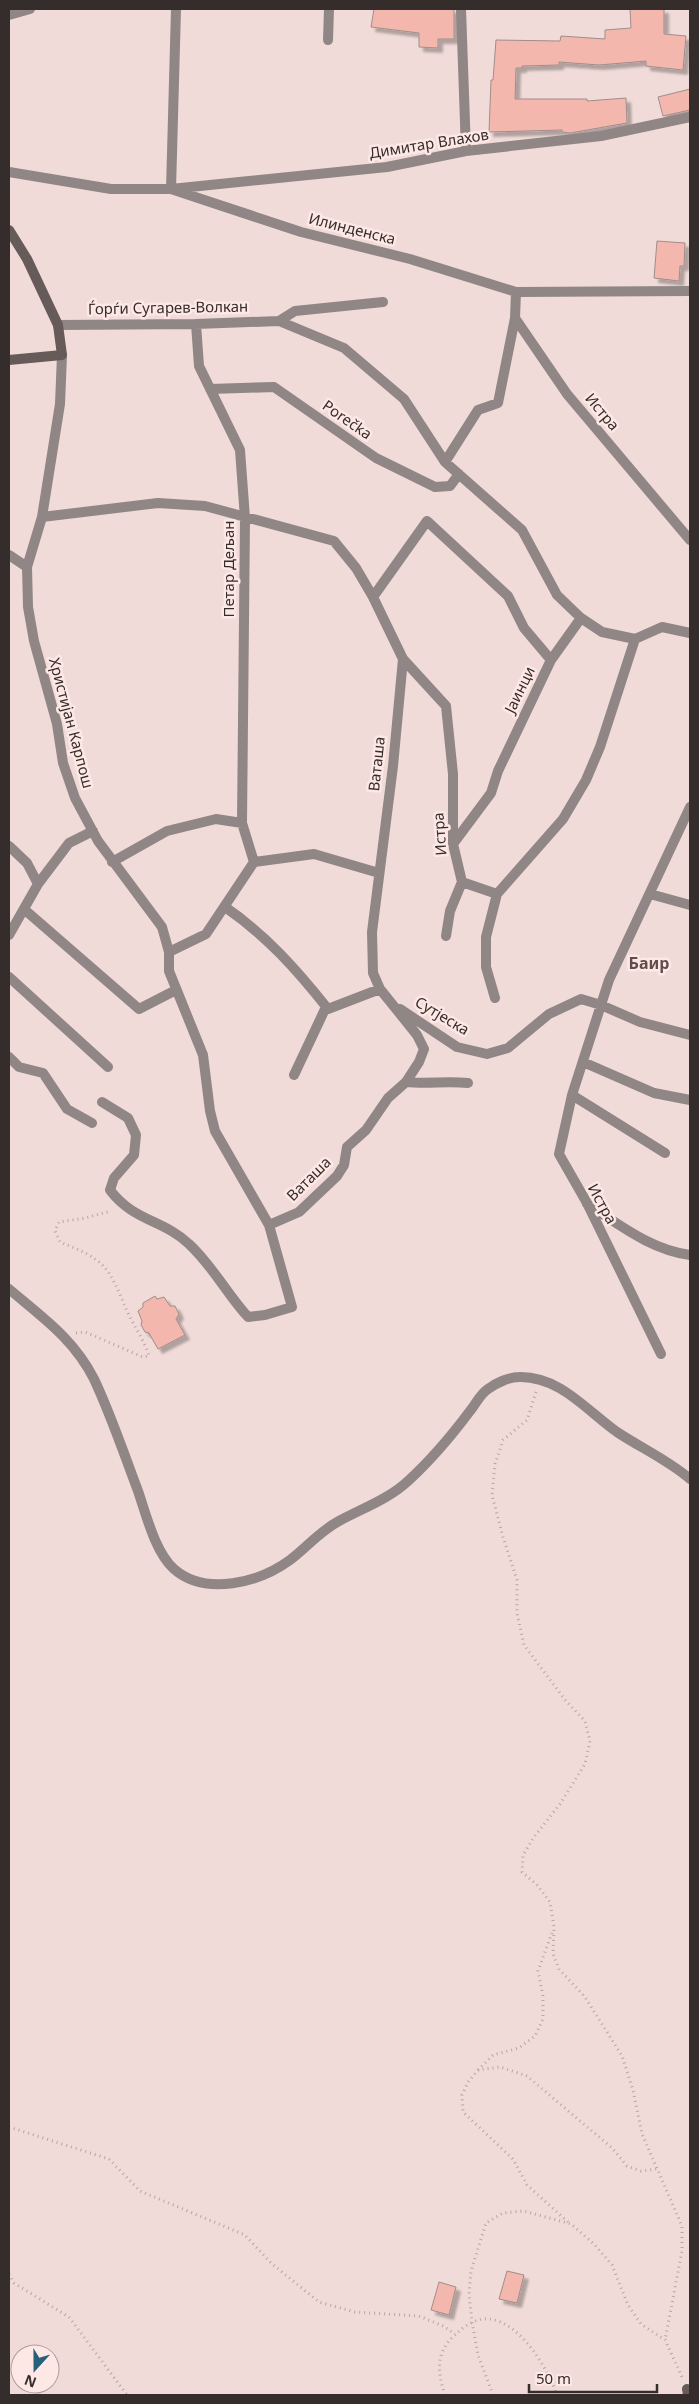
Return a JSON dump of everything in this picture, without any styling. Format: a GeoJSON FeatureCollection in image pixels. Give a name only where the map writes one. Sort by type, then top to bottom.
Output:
{"type":"FeatureCollection","features":[{"type":"Feature","properties":{"kind":"street"},"geometry":{"type":"LineString","coordinates":[[9,15],[30,9]]}},
{"type":"Feature","properties":{"kind":"street"},"geometry":{"type":"LineString","coordinates":[[171,190],[176,9]]}},
{"type":"Feature","properties":{"kind":"street"},"geometry":{"type":"LineString","coordinates":[[328,40],[329,9]]}},
{"type":"Feature","properties":{"kind":"street"},"geometry":{"type":"LineString","coordinates":[[462,9],[466,151]]}},
{"type":"Feature","properties":{"kind":"street","name":"Димитар Влахов"},"geometry":{"type":"LineString","coordinates":[[171,190],[387,167],[466,151],[601,136],[690,117]]}},
{"type":"Feature","properties":{"kind":"street","name":"Илинденска"},"geometry":{"type":"LineString","coordinates":[[9,172],[111,189],[171,190],[301,232],[410,259],[516,292],[690,291]]}},
{"type":"Feature","properties":{"kind":"street","name":"Христијан Карпош"},"geometry":{"type":"LineString","coordinates":[[9,230],[27,259],[58,325],[62,355],[60,404],[42,517],[27,567],[28,607],[34,641],[57,724],[63,764],[74,798],[93,831],[112,862],[162,927],[169,952],[169,971],[203,1056],[210,1111],[215,1131],[269,1225],[292,1307],[265,1316],[248,1317],[189,1243],[168,1228],[124,1207]]}},
{"type":"Feature","properties":{"kind":"street"},"geometry":{"type":"LineString","coordinates":[[445,462],[478,410],[498,403],[515,318],[516,292]]}},
{"type":"Feature","properties":{"kind":"street","name":"Ѓорѓи Сугарев-Волкан"},"geometry":{"type":"LineString","coordinates":[[279,321],[295,311],[383,302]]}},
{"type":"Feature","properties":{"kind":"street","name":"Истра"},"geometry":{"type":"LineString","coordinates":[[515,318],[568,394],[690,540]]}},
{"type":"Feature","properties":{"kind":"street","name":"Ѓорѓи Сугарев-Волкан"},"geometry":{"type":"LineString","coordinates":[[58,325],[279,321],[344,348],[404,400],[445,462],[522,530],[557,596],[581,618],[602,632],[634,639]]}},
{"type":"Feature","properties":{"kind":"street","name":"Петар Дељан"},"geometry":{"type":"LineString","coordinates":[[196,324],[199,366],[240,450],[245,518],[242,823],[254,862]]}},
{"type":"Feature","properties":{"kind":"street"},"geometry":{"type":"LineString","coordinates":[[9,360],[62,355]]}},
{"type":"Feature","properties":{"kind":"street","name":"Porečka"},"geometry":{"type":"LineString","coordinates":[[210,389],[274,387],[376,458],[435,487],[450,486],[459,474]]}},
{"type":"Feature","properties":{"kind":"street"},"geometry":{"type":"LineString","coordinates":[[42,517],[158,503],[205,506],[245,518],[290,527],[334,541],[356,568],[373,597],[403,659]]}},
{"type":"Feature","properties":{"kind":"street","name":"Јаинци"},"geometry":{"type":"LineString","coordinates":[[373,597],[427,522],[508,596],[524,628],[551,660],[498,771],[491,793],[453,844]]}},
{"type":"Feature","properties":{"kind":"street"},"geometry":{"type":"LineString","coordinates":[[9,555],[27,567]]}},
{"type":"Feature","properties":{"kind":"street"},"geometry":{"type":"LineString","coordinates":[[551,660],[581,618]]}},
{"type":"Feature","properties":{"kind":"street"},"geometry":{"type":"LineString","coordinates":[[495,998],[486,967],[486,937],[497,894],[563,819],[586,780],[600,747],[634,639],[662,627],[690,633]]}},
{"type":"Feature","properties":{"kind":"street","name":"Истра"},"geometry":{"type":"LineString","coordinates":[[403,659],[446,706],[453,774],[453,844],[462,882]]}},
{"type":"Feature","properties":{"kind":"street","name":"Ваташа"},"geometry":{"type":"LineString","coordinates":[[269,1225],[299,1212],[337,1176],[344,1165],[347,1147],[366,1130],[388,1098],[406,1082],[419,1062],[424,1049],[417,1036],[380,989],[373,973],[372,932],[393,766],[403,659]]}},
{"type":"Feature","properties":{"kind":"street","name":"Истра"},"geometry":{"type":"LineString","coordinates":[[661,1354],[587,1203],[575,1186],[559,1154],[572,1095],[601,1005],[623,947],[690,807]]}},
{"type":"Feature","properties":{"kind":"street"},"geometry":{"type":"LineString","coordinates":[[112,862],[167,831],[216,819],[242,823]]}},
{"type":"Feature","properties":{"kind":"street"},"geometry":{"type":"LineString","coordinates":[[9,935],[25,910],[38,884],[69,843],[93,831]]}},
{"type":"Feature","properties":{"kind":"street"},"geometry":{"type":"LineString","coordinates":[[9,846],[27,863],[38,884]]}},
{"type":"Feature","properties":{"kind":"street"},"geometry":{"type":"LineString","coordinates":[[169,952],[206,934],[254,862],[314,854],[379,873]]}},
{"type":"Feature","properties":{"kind":"street"},"geometry":{"type":"LineString","coordinates":[[446,936],[450,911],[462,882],[497,894]]}},
{"type":"Feature","properties":{"kind":"street"},"geometry":{"type":"LineString","coordinates":[[650,894],[690,905]]}},
{"type":"Feature","properties":{"kind":"street"},"geometry":{"type":"LineString","coordinates":[[225,907],[249,923],[290,962],[328,1009],[380,989]]}},
{"type":"Feature","properties":{"kind":"street"},"geometry":{"type":"LineString","coordinates":[[25,910],[139,1009],[176,990]]}},
{"type":"Feature","properties":{"kind":"street"},"geometry":{"type":"LineString","coordinates":[[9,977],[108,1067]]}},
{"type":"Feature","properties":{"kind":"street","name":"Сутјеска"},"geometry":{"type":"LineString","coordinates":[[392,1004],[458,1046],[487,1054],[508,1048],[549,1014],[581,999],[601,1005]]}},
{"type":"Feature","properties":{"kind":"street"},"geometry":{"type":"LineString","coordinates":[[601,1005],[640,1022],[690,1035]]}},
{"type":"Feature","properties":{"kind":"street"},"geometry":{"type":"LineString","coordinates":[[294,1075],[326,1007]]}},
{"type":"Feature","properties":{"kind":"street"},"geometry":{"type":"LineString","coordinates":[[9,1058],[19,1067],[43,1073],[67,1109],[92,1123]]}},
{"type":"Feature","properties":{"kind":"street"},"geometry":{"type":"LineString","coordinates":[[583,1062],[654,1093],[690,1100]]}},
{"type":"Feature","properties":{"kind":"street"},"geometry":{"type":"LineString","coordinates":[[406,1082],[424,1084],[450,1081],[468,1083]]}},
{"type":"Feature","properties":{"kind":"street"},"geometry":{"type":"LineString","coordinates":[[572,1095],[665,1153]]}},
{"type":"Feature","properties":{"kind":"street"},"geometry":{"type":"LineString","coordinates":[[102,1102],[128,1118],[136,1135],[134,1155],[114,1178],[110,1190],[124,1207]]}},
{"type":"Feature","properties":{"kind":"street"},"geometry":{"type":"LineString","coordinates":[[587,1203],[642,1240],[674,1253],[690,1255]]}},
{"type":"Feature","properties":{"kind":"street"},"geometry":{"type":"LineString","coordinates":[[9,1289],[63,1334],[93,1378],[157,1543],[174,1569],[202,1584],[228,1586],[257,1576],[289,1561],[318,1534],[338,1521],[390,1495],[409,1480],[458,1426],[485,1390],[498,1382],[518,1377],[539,1380],[566,1391],[617,1432],[690,1479]]}},
{"type":"Feature","properties":{"kind":"path"},"geometry":{"type":"LineString","coordinates":[[63,1334],[85,1332],[142,1358],[150,1356],[119,1288],[104,1264],[83,1251],[60,1242],[55,1232],[59,1222],[85,1218],[124,1207]]}},
{"type":"Feature","properties":{"kind":"path"},"geometry":{"type":"LineString","coordinates":[[539,1380],[527,1420],[503,1440],[495,1464],[492,1495],[502,1537],[517,1580],[517,1613],[524,1645],[566,1701],[585,1720],[590,1741],[585,1764],[560,1804],[534,1837],[523,1855],[522,1872],[537,1885],[550,1902],[554,1927],[553,1954],[559,1969],[585,1997],[622,2056],[633,2090],[642,2134],[682,2226],[682,2251],[665,2340]]}},
{"type":"Feature","properties":{"kind":"path"},"geometry":{"type":"LineString","coordinates":[[554,1927],[538,1972],[543,1996],[543,2018],[535,2036],[519,2048],[493,2055],[478,2070],[468,2082],[462,2095],[463,2112],[513,2158],[527,2185],[594,2244],[612,2265],[628,2305],[641,2324],[665,2340],[688,2392]]}},
{"type":"Feature","properties":{"kind":"path"},"geometry":{"type":"LineString","coordinates":[[478,2070],[500,2067],[527,2076],[612,2148],[627,2166],[641,2171],[656,2169]]}},
{"type":"Feature","properties":{"kind":"path"},"geometry":{"type":"LineString","coordinates":[[9,2127],[109,2159],[140,2190],[245,2235],[271,2263],[319,2302],[355,2312],[419,2316],[443,2326],[455,2334]]}},
{"type":"Feature","properties":{"kind":"path"},"geometry":{"type":"LineString","coordinates":[[493,2395],[478,2355],[469,2294],[470,2271],[486,2223],[502,2213],[524,2211],[571,2224]]}},
{"type":"Feature","properties":{"kind":"path"},"geometry":{"type":"LineString","coordinates":[[9,2274],[14,2283],[69,2317],[127,2395]]}},
{"type":"Feature","properties":{"kind":"path"},"geometry":{"type":"LineString","coordinates":[[445,2395],[439,2367],[442,2350],[455,2334],[472,2322],[488,2319],[508,2327],[526,2342],[550,2374],[557,2395]]}},
{"type":"Feature","properties":{"kind":"building"},"geometry":{"type":"Polygon","coordinates":[[[374,9],[454,9],[454,39],[438,39],[438,48],[419,47],[419,33],[371,27],[374,9]]]}},
{"type":"Feature","properties":{"kind":"building"},"geometry":{"type":"Polygon","coordinates":[[[630,9],[664,9],[664,34],[686,36],[683,70],[646,66],[646,61],[599,65],[559,62],[559,65],[522,66],[522,68],[516,68],[515,99],[587,99],[587,101],[626,98],[627,123],[570,133],[562,132],[562,130],[489,132],[491,80],[493,80],[496,40],[560,41],[561,36],[605,39],[605,30],[631,28],[630,9]]]}},
{"type":"Feature","properties":{"kind":"building"},"geometry":{"type":"Polygon","coordinates":[[[690,89],[690,110],[663,116],[658,97],[690,89]]]}},
{"type":"Feature","properties":{"kind":"building"},"geometry":{"type":"Polygon","coordinates":[[[657,241],[685,243],[684,266],[680,266],[679,281],[654,278],[657,241]]]}},
{"type":"Feature","properties":{"kind":"building"},"geometry":{"type":"Polygon","coordinates":[[[155,1296],[157,1299],[164,1297],[170,1306],[175,1306],[179,1314],[176,1319],[185,1335],[158,1349],[149,1333],[145,1332],[141,1325],[142,1321],[138,1311],[143,1307],[143,1303],[155,1296]]]}},
{"type":"Feature","properties":{"kind":"building"},"geometry":{"type":"Polygon","coordinates":[[[507,2271],[524,2275],[517,2303],[499,2299],[507,2271]]]}},
{"type":"Feature","properties":{"kind":"building"},"geometry":{"type":"Polygon","coordinates":[[[439,2282],[456,2287],[449,2315],[431,2310],[439,2282]]]}},
{"type":"Feature","properties":{"kind":"district","name":"Баир"},"geometry":{"type":"Point","coordinates":[649,963]}}]}
